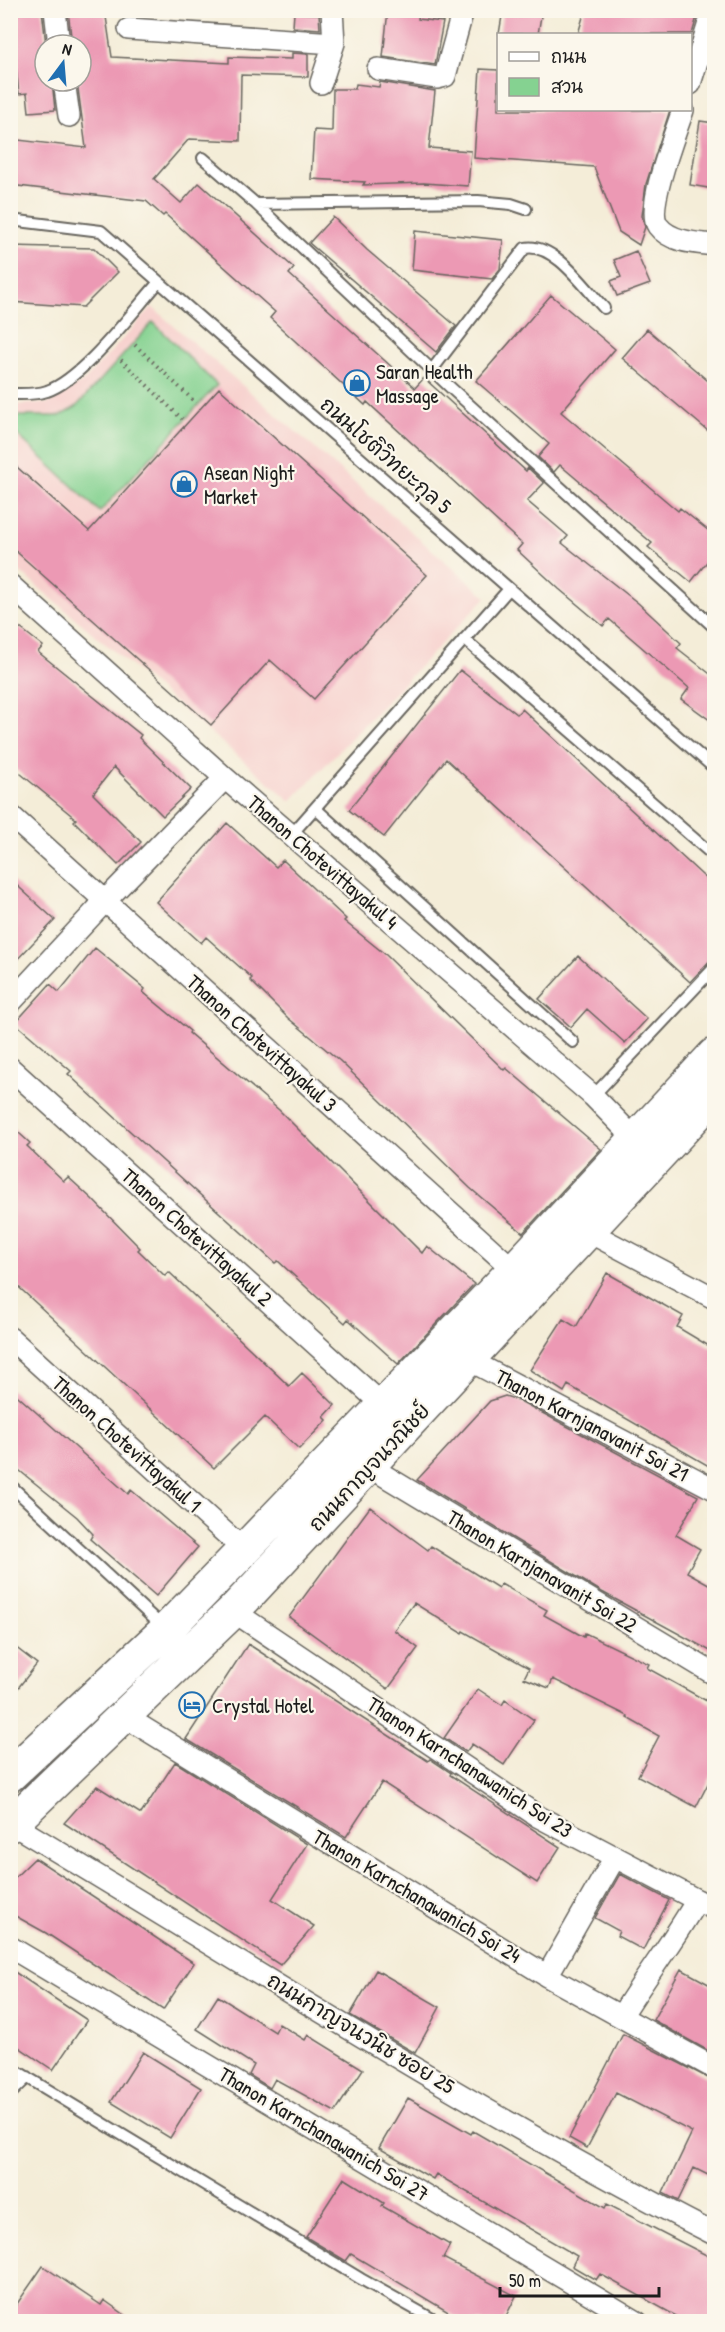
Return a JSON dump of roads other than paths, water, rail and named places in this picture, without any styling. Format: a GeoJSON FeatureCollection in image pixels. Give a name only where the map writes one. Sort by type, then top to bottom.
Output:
{"type":"FeatureCollection","features":[{"type":"Feature","properties":{"kind":"main road","name":"ถนนกาญจนวณิชย์"},"geometry":{"type":"LineString","coordinates":[[10,1775],[166,1630],[352,1435],[394,1417],[469,1360],[526,1278],[635,1139],[714,1055]]}},
{"type":"Feature","properties":{"kind":"main road","name":"ถนนกาญจนวณิชย์"},"geometry":{"type":"LineString","coordinates":[[11,1824],[233,1611],[369,1467],[394,1417],[403,1383],[526,1278],[589,1232],[714,1096]]}},
{"type":"Feature","properties":{"kind":"street"},"geometry":{"type":"LineString","coordinates":[[55,10],[58,33]]}},
{"type":"Feature","properties":{"kind":"street"},"geometry":{"type":"LineString","coordinates":[[321,82],[334,43],[332,10]]}},
{"type":"Feature","properties":{"kind":"street"},"geometry":{"type":"LineString","coordinates":[[378,69],[443,78],[448,72],[463,10]]}},
{"type":"Feature","properties":{"kind":"street"},"geometry":{"type":"LineString","coordinates":[[692,78],[713,10]]}},
{"type":"Feature","properties":{"kind":"street"},"geometry":{"type":"LineString","coordinates":[[129,30],[334,43]]}},
{"type":"Feature","properties":{"kind":"street"},"geometry":{"type":"LineString","coordinates":[[66,93],[69,116]]}},
{"type":"Feature","properties":{"kind":"street"},"geometry":{"type":"LineString","coordinates":[[683,111],[656,197],[654,214],[658,225],[669,235],[714,245]]}},
{"type":"Feature","properties":{"kind":"street","name":"Thanon Chotevittayakul 4"},"geometry":{"type":"LineString","coordinates":[[10,585],[225,778],[593,1096],[635,1139]]}},
{"type":"Feature","properties":{"kind":"street"},"geometry":{"type":"LineString","coordinates":[[10,1003],[225,778]]}},
{"type":"Feature","properties":{"kind":"street","name":"Thanon Chotevittayakul 3"},"geometry":{"type":"LineString","coordinates":[[10,815],[526,1278]]}},
{"type":"Feature","properties":{"kind":"street","name":"Thanon Chotevittayakul 2"},"geometry":{"type":"LineString","coordinates":[[10,1068],[394,1417]]}},
{"type":"Feature","properties":{"kind":"street"},"geometry":{"type":"LineString","coordinates":[[589,1232],[714,1298]]}},
{"type":"Feature","properties":{"kind":"street","name":"Thanon Chotevittayakul 1"},"geometry":{"type":"LineString","coordinates":[[10,1338],[244,1550]]}},
{"type":"Feature","properties":{"kind":"street","name":"Thanon Karnjanavanit Soi 21"},"geometry":{"type":"LineString","coordinates":[[469,1360],[714,1489]]}},
{"type":"Feature","properties":{"kind":"street","name":"Thanon Karnjanavanit Soi 22"},"geometry":{"type":"LineString","coordinates":[[369,1467],[714,1674]]}},
{"type":"Feature","properties":{"kind":"street","name":"Thanon Karnchanawanich Soi 23"},"geometry":{"type":"LineString","coordinates":[[233,1611],[539,1817],[706,1905]]}},
{"type":"Feature","properties":{"kind":"street","name":"Thanon Karnchanawanich Soi 24"},"geometry":{"type":"LineString","coordinates":[[124,1716],[547,1976],[622,2015],[714,2068]]}},
{"type":"Feature","properties":{"kind":"street","name":"ถนนกาญจนวนิช ซอย 25"},"geometry":{"type":"LineString","coordinates":[[11,1824],[474,2101],[641,2197],[714,2234]]}},
{"type":"Feature","properties":{"kind":"street"},"geometry":{"type":"LineString","coordinates":[[547,1976],[615,1857]]}},
{"type":"Feature","properties":{"kind":"street"},"geometry":{"type":"LineString","coordinates":[[622,2015],[654,1964],[706,1905]]}},
{"type":"Feature","properties":{"kind":"street","name":"Thanon Karnchanawanich Soi 27"},"geometry":{"type":"LineString","coordinates":[[10,1947],[637,2322]]}},
{"type":"Feature","properties":{"kind":"lane"},"geometry":{"type":"LineString","coordinates":[[203,158],[256,204],[432,370],[714,627]]}},
{"type":"Feature","properties":{"kind":"lane"},"geometry":{"type":"LineString","coordinates":[[256,204],[478,201],[526,208]]}},
{"type":"Feature","properties":{"kind":"lane","name":"ถนนโชติวิทยะกุล 5"},"geometry":{"type":"LineString","coordinates":[[10,220],[101,231],[714,768]]}},
{"type":"Feature","properties":{"kind":"lane"},"geometry":{"type":"LineString","coordinates":[[432,370],[525,248],[543,248],[555,256],[604,308]]}},
{"type":"Feature","properties":{"kind":"lane"},"geometry":{"type":"LineString","coordinates":[[10,394],[38,393],[65,383],[88,362],[159,282]]}},
{"type":"Feature","properties":{"kind":"lane"},"geometry":{"type":"LineString","coordinates":[[291,834],[509,589]]}},
{"type":"Feature","properties":{"kind":"lane"},"geometry":{"type":"LineString","coordinates":[[464,639],[714,856]]}},
{"type":"Feature","properties":{"kind":"lane"},"geometry":{"type":"LineString","coordinates":[[315,808],[573,1042]]}},
{"type":"Feature","properties":{"kind":"lane"},"geometry":{"type":"LineString","coordinates":[[593,1096],[714,968]]}},
{"type":"Feature","properties":{"kind":"lane"},"geometry":{"type":"LineString","coordinates":[[10,1485],[166,1630]]}},
{"type":"Feature","properties":{"kind":"lane"},"geometry":{"type":"LineString","coordinates":[[10,2067],[361,2279],[438,2322]]}},
{"type":"Feature","properties":{"kind":"lane"},"geometry":{"type":"LineString","coordinates":[[10,2094],[28,2077]]}},
{"type":"Feature","properties":{"kind":"place","name":"Saran Health Massage"},"geometry":{"type":"Point","coordinates":[357,383]}},
{"type":"Feature","properties":{"kind":"place","name":"Asean Night Market"},"geometry":{"type":"Point","coordinates":[184,484]}},
{"type":"Feature","properties":{"kind":"place","name":"Crystal Hotel"},"geometry":{"type":"Point","coordinates":[192,1705]}}]}
